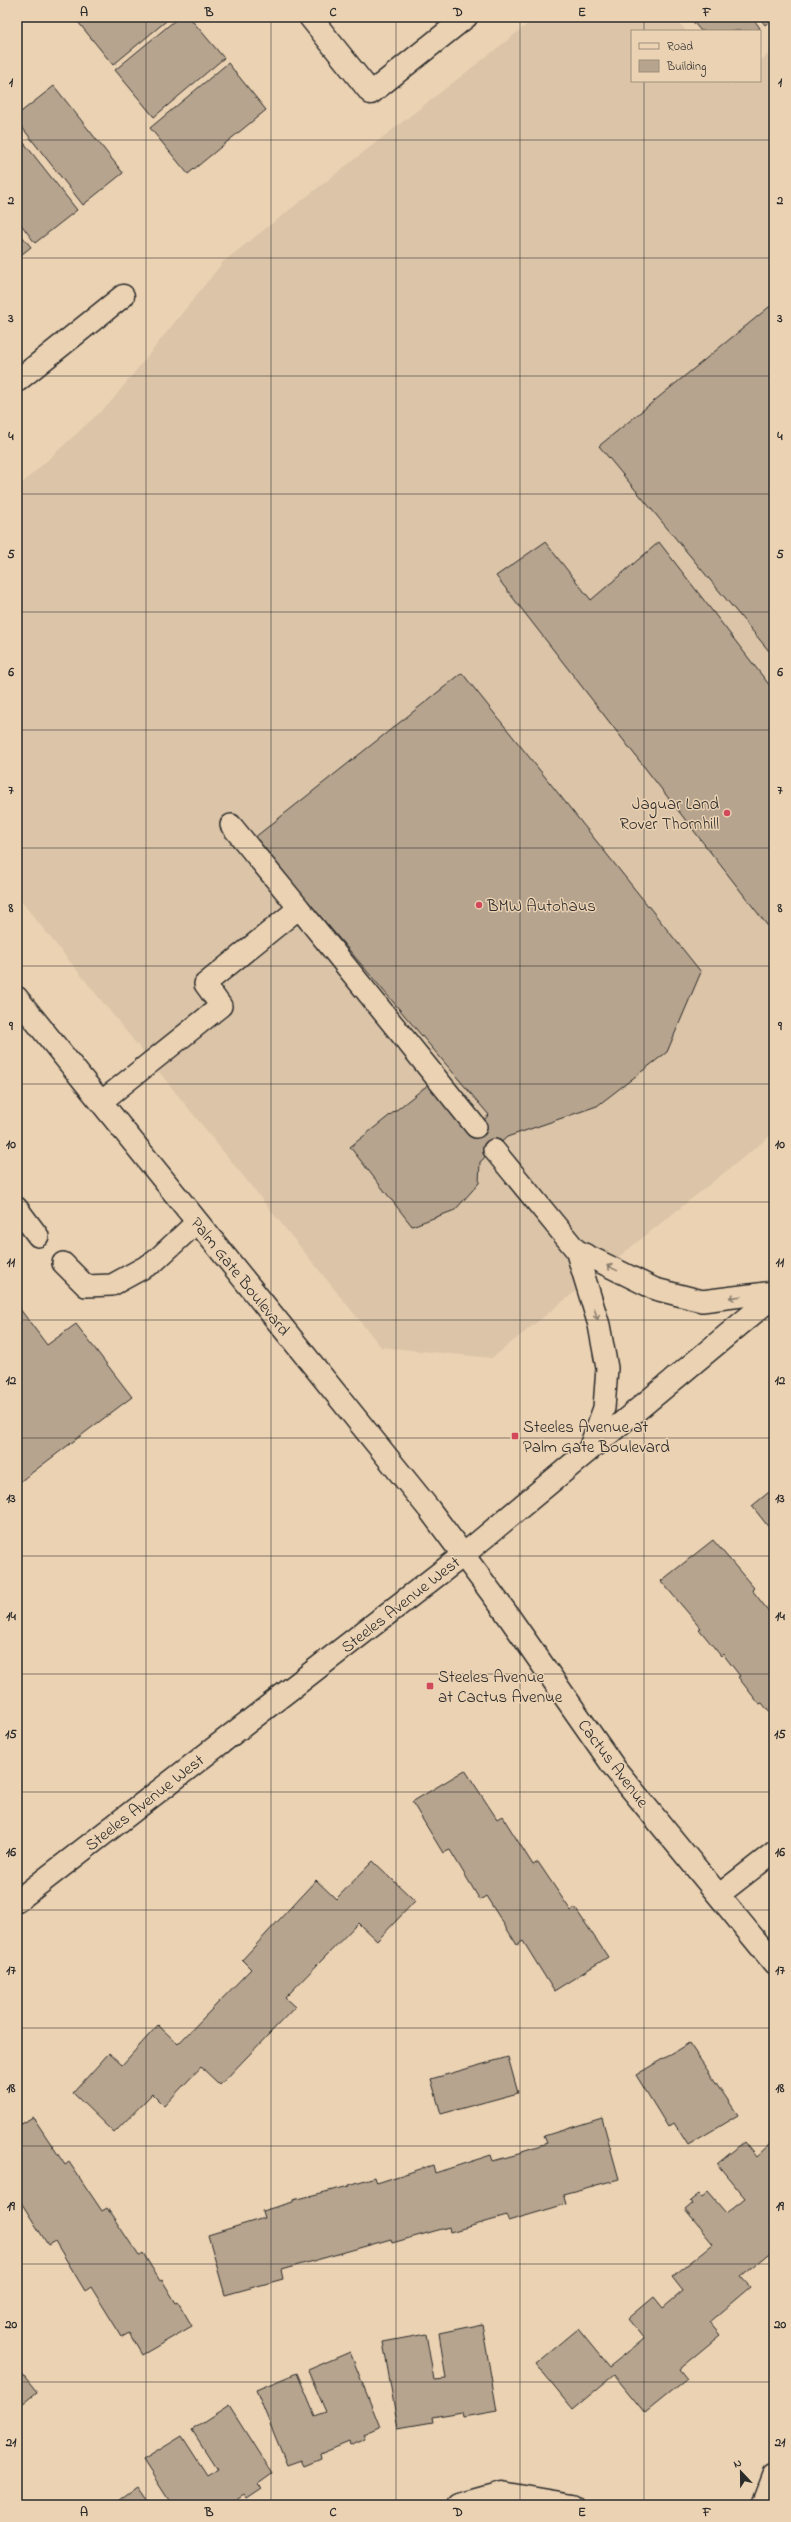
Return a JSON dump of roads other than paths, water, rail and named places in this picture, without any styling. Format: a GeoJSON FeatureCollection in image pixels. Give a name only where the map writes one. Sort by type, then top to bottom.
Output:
{"type":"FeatureCollection","features":[{"type":"Feature","properties":{"kind":"street"},"geometry":{"type":"LineString","coordinates":[[310,17],[371,93],[466,17]]}},
{"type":"Feature","properties":{"kind":"street"},"geometry":{"type":"LineString","coordinates":[[17,381],[123,296]]}},
{"type":"Feature","properties":{"kind":"street","name":"Palm Gate Boulevard"},"geometry":{"type":"LineString","coordinates":[[17,998],[429,1509],[462,1556]]}},
{"type":"Feature","properties":{"kind":"street","name":"Steeles Avenue West"},"geometry":{"type":"LineString","coordinates":[[17,1901],[462,1556],[774,1296]]}},
{"type":"Feature","properties":{"kind":"street","name":"Cactus Avenue"},"geometry":{"type":"LineString","coordinates":[[462,1556],[505,1611],[616,1770],[720,1894],[774,1963]]}},
{"type":"Feature","properties":{"kind":"street"},"geometry":{"type":"LineString","coordinates":[[763,2505],[774,2476]]}},
{"type":"Feature","properties":{"kind":"street"},"geometry":{"type":"LineString","coordinates":[[459,2505],[502,2493],[574,2505]]}},
{"type":"Feature","properties":{"kind":"lane"},"geometry":{"type":"LineString","coordinates":[[231,825],[476,1127]]}},
{"type":"Feature","properties":{"kind":"lane"},"geometry":{"type":"LineString","coordinates":[[101,1102],[221,1006],[205,984],[299,908]]}},
{"type":"Feature","properties":{"kind":"lane"},"geometry":{"type":"LineString","coordinates":[[494,1150],[576,1250],[600,1325],[607,1368],[604,1408],[589,1449]]}},
{"type":"Feature","properties":{"kind":"lane"},"geometry":{"type":"LineString","coordinates":[[17,1208],[38,1236]]}},
{"type":"Feature","properties":{"kind":"lane"},"geometry":{"type":"LineString","coordinates":[[62,1263],[86,1286],[112,1285],[154,1262],[197,1222]]}},
{"type":"Feature","properties":{"kind":"lane"},"geometry":{"type":"LineString","coordinates":[[576,1250],[655,1289],[702,1301],[774,1292]]}},
{"type":"Feature","properties":{"kind":"lane"},"geometry":{"type":"LineString","coordinates":[[720,1894],[774,1852]]}},
{"type":"Feature","properties":{"kind":"place","name":"Jaguar Land Rover Thornhill"},"geometry":{"type":"Point","coordinates":[727,813]}},
{"type":"Feature","properties":{"kind":"place","name":"BMW Autohaus"},"geometry":{"type":"Point","coordinates":[479,905]}},
{"type":"Feature","properties":{"kind":"place","name":"Steeles Avenue at Palm Gate Boulevard"},"geometry":{"type":"Point","coordinates":[515,1436]}},
{"type":"Feature","properties":{"kind":"place","name":"Steeles Avenue at Cactus Avenue"},"geometry":{"type":"Point","coordinates":[430,1686]}}]}
